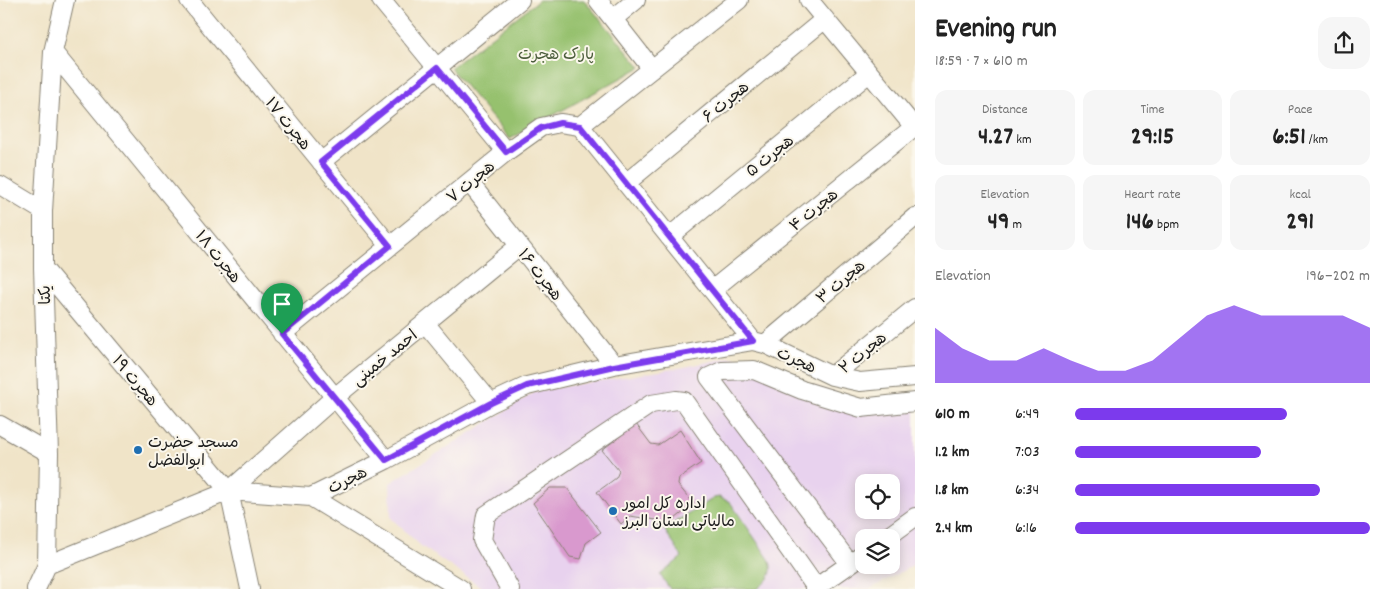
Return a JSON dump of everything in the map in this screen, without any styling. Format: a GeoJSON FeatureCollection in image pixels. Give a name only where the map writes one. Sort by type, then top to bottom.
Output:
{"type":"FeatureCollection","features":[{"type":"Feature","properties":{"kind":"street","name":"یکتا"},"geometry":{"type":"LineString","coordinates":[[36,589],[47,565],[49,453],[43,211],[53,52],[65,0]]}},
{"type":"Feature","properties":{"kind":"street","name":"هجرت ۱۷"},"geometry":{"type":"LineString","coordinates":[[189,0],[390,246]]}},
{"type":"Feature","properties":{"kind":"street"},"geometry":{"type":"LineString","coordinates":[[381,0],[506,152]]}},
{"type":"Feature","properties":{"kind":"street"},"geometry":{"type":"LineString","coordinates":[[321,162],[520,0]]}},
{"type":"Feature","properties":{"kind":"street"},"geometry":{"type":"LineString","coordinates":[[598,0],[652,69]]}},
{"type":"Feature","properties":{"kind":"street"},"geometry":{"type":"LineString","coordinates":[[613,19],[636,0]]}},
{"type":"Feature","properties":{"kind":"street"},"geometry":{"type":"LineString","coordinates":[[739,0],[580,126],[712,290],[759,343]]}},
{"type":"Feature","properties":{"kind":"street"},"geometry":{"type":"LineString","coordinates":[[809,0],[915,127]]}},
{"type":"Feature","properties":{"kind":"street","name":"هجرت ۶"},"geometry":{"type":"LineString","coordinates":[[626,183],[825,19]]}},
{"type":"Feature","properties":{"kind":"street","name":"هجرت ۱۸"},"geometry":{"type":"LineString","coordinates":[[53,52],[386,460]]}},
{"type":"Feature","properties":{"kind":"street","name":"هجرت ۵"},"geometry":{"type":"LineString","coordinates":[[669,236],[869,73]]}},
{"type":"Feature","properties":{"kind":"street","name":"هجرت ۷"},"geometry":{"type":"LineString","coordinates":[[282,334],[506,152],[541,128],[560,123],[580,126]]}},
{"type":"Feature","properties":{"kind":"street","name":"هجرت ۴"},"geometry":{"type":"LineString","coordinates":[[712,290],[915,127]]}},
{"type":"Feature","properties":{"kind":"street","name":"هجرت ۱۶"},"geometry":{"type":"LineString","coordinates":[[469,182],[614,366]]}},
{"type":"Feature","properties":{"kind":"street"},"geometry":{"type":"LineString","coordinates":[[0,185],[43,211]]}},
{"type":"Feature","properties":{"kind":"street","name":"هجرت ۳"},"geometry":{"type":"LineString","coordinates":[[759,343],[915,217]]}},
{"type":"Feature","properties":{"kind":"street","name":"احمد خمینی"},"geometry":{"type":"LineString","coordinates":[[229,492],[334,398],[519,246]]}},
{"type":"Feature","properties":{"kind":"street","name":"هجرت ۱۹"},"geometry":{"type":"LineString","coordinates":[[43,268],[229,492]]}},
{"type":"Feature","properties":{"kind":"street","name":"هجرت ۲"},"geometry":{"type":"LineString","coordinates":[[832,376],[915,308]]}},
{"type":"Feature","properties":{"kind":"street"},"geometry":{"type":"LineString","coordinates":[[425,323],[491,403]]}},
{"type":"Feature","properties":{"kind":"street","name":"هجرت"},"geometry":{"type":"LineString","coordinates":[[229,492],[310,497],[386,460],[491,403],[527,386],[614,366],[759,343],[832,376],[860,382],[915,377]]}},
{"type":"Feature","properties":{"kind":"street"},"geometry":{"type":"LineString","coordinates":[[855,557],[709,377],[722,371],[754,370],[802,390],[861,408],[915,402]]}},
{"type":"Feature","properties":{"kind":"street"},"geometry":{"type":"LineString","coordinates":[[510,589],[482,540],[486,515],[651,404],[676,400],[684,401],[816,589],[855,560]]}},
{"type":"Feature","properties":{"kind":"street"},"geometry":{"type":"LineString","coordinates":[[0,425],[49,453]]}},
{"type":"Feature","properties":{"kind":"street"},"geometry":{"type":"LineString","coordinates":[[47,565],[229,492],[250,589]]}},
{"type":"Feature","properties":{"kind":"street"},"geometry":{"type":"LineString","coordinates":[[310,497],[460,589]]}},
{"type":"Feature","properties":{"kind":"street"},"geometry":{"type":"LineString","coordinates":[[898,529],[915,517]]}},
{"type":"Feature","properties":{"kind":"shaded area","name":"اداره کل امور مالیاتی استان البرز"},"geometry":{"type":"Polygon","coordinates":[[[730,357],[759,363],[807,384],[862,401],[915,393],[915,564],[900,572],[900,529],[855,529],[855,574],[897,574],[870,589],[484,589],[421,546],[391,518],[390,483],[537,391],[685,367],[730,357]]]}},
{"type":"Feature","properties":{"kind":"green space","name":"پارک هجرت"},"geometry":{"type":"Polygon","coordinates":[[[539,0],[584,0],[641,67],[510,139],[450,68],[539,0]]]}},
{"type":"Feature","properties":{"kind":"green space"},"geometry":{"type":"Polygon","coordinates":[[[719,497],[730,502],[769,559],[771,573],[757,589],[670,589],[660,575],[682,557],[664,529],[714,498],[719,497]]]}},
{"type":"Feature","properties":{"kind":"building"},"geometry":{"type":"Polygon","coordinates":[[[636,424],[651,444],[658,445],[680,430],[701,463],[679,478],[678,485],[694,504],[662,529],[656,520],[630,516],[621,524],[597,492],[616,478],[619,471],[602,450],[636,424]]]}},
{"type":"Feature","properties":{"kind":"building"},"geometry":{"type":"Polygon","coordinates":[[[550,488],[567,488],[601,532],[586,543],[581,559],[570,557],[533,503],[550,488]]]}},
{"type":"Feature","properties":{"kind":"place","name":"مسجد حضرت ابوالفضل"},"geometry":{"type":"Point","coordinates":[138,450]}},
{"type":"Feature","properties":{"kind":"place","name":"اداره کل امور مالیاتی استان البرز"},"geometry":{"type":"Point","coordinates":[613,511]}},
{"type":"Feature","properties":{"kind":"route"},"geometry":{"type":"LineString","coordinates":[[437,68],[506,152],[541,128],[560,123],[580,126],[753,341],[614,366],[527,386],[491,403],[386,460],[282,334],[390,246],[321,162],[437,68]]}}]}
